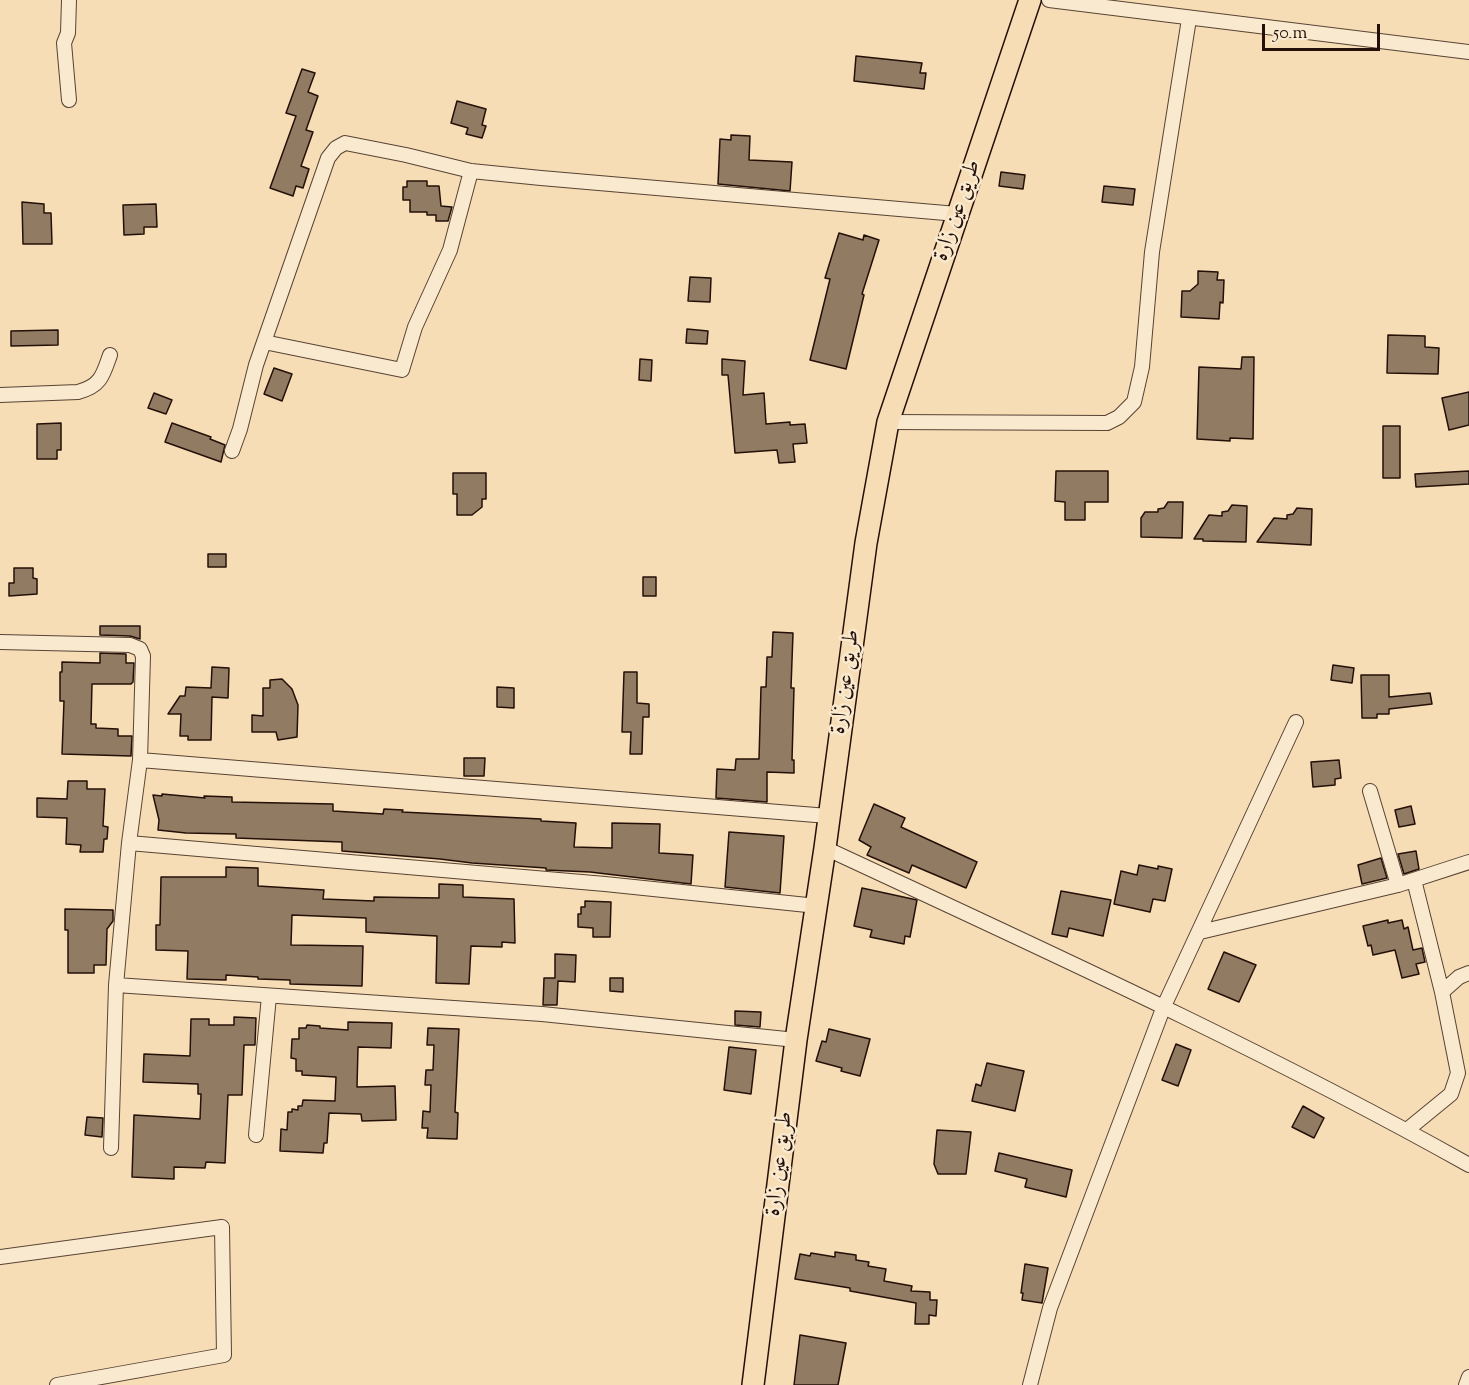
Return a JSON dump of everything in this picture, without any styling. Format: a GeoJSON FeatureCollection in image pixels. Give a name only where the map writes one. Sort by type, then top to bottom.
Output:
{"type":"FeatureCollection","features":[{"type":"Feature","properties":{"kind":"main road","name":"طريق عين زارة"},"geometry":{"type":"LineString","coordinates":[[753,1385],[796,1040],[817,906],[866,543],[888,422],[1030,0]]}},
{"type":"Feature","properties":{"kind":"street"},"geometry":{"type":"LineString","coordinates":[[69,0],[68,33],[64,43],[69,100]]}},
{"type":"Feature","properties":{"kind":"street"},"geometry":{"type":"LineString","coordinates":[[1049,0],[1469,52]]}},
{"type":"Feature","properties":{"kind":"street"},"geometry":{"type":"LineString","coordinates":[[888,422],[1107,423],[1119,417],[1134,402],[1142,367],[1152,252],[1189,19]]}},
{"type":"Feature","properties":{"kind":"street"},"geometry":{"type":"LineString","coordinates":[[232,451],[256,365],[328,158],[336,148],[345,143],[471,171],[957,214]]}},
{"type":"Feature","properties":{"kind":"street"},"geometry":{"type":"LineString","coordinates":[[264,342],[402,370],[415,327],[450,250],[471,171]]}},
{"type":"Feature","properties":{"kind":"street"},"geometry":{"type":"LineString","coordinates":[[0,395],[86,390],[96,385],[110,354]]}},
{"type":"Feature","properties":{"kind":"street"},"geometry":{"type":"LineString","coordinates":[[0,642],[130,645],[140,649],[143,656],[140,760],[129,843],[116,985],[111,1148]]}},
{"type":"Feature","properties":{"kind":"street"},"geometry":{"type":"LineString","coordinates":[[1030,1385],[1050,1308],[1164,1006],[1296,723]]}},
{"type":"Feature","properties":{"kind":"street"},"geometry":{"type":"LineString","coordinates":[[140,760],[828,816]]}},
{"type":"Feature","properties":{"kind":"street"},"geometry":{"type":"LineString","coordinates":[[1370,790],[1398,885]]}},
{"type":"Feature","properties":{"kind":"street"},"geometry":{"type":"LineString","coordinates":[[129,843],[604,884],[817,906]]}},
{"type":"Feature","properties":{"kind":"street"},"geometry":{"type":"LineString","coordinates":[[825,848],[1164,1006],[1469,1164]]}},
{"type":"Feature","properties":{"kind":"street"},"geometry":{"type":"LineString","coordinates":[[1200,933],[1398,885],[1469,862]]}},
{"type":"Feature","properties":{"kind":"street"},"geometry":{"type":"LineString","coordinates":[[1407,1130],[1451,1094],[1458,1073],[1442,992],[1414,880]]}},
{"type":"Feature","properties":{"kind":"street"},"geometry":{"type":"LineString","coordinates":[[1442,992],[1459,977],[1469,973]]}},
{"type":"Feature","properties":{"kind":"street"},"geometry":{"type":"LineString","coordinates":[[116,985],[542,1014],[796,1040]]}},
{"type":"Feature","properties":{"kind":"street"},"geometry":{"type":"LineString","coordinates":[[256,1135],[269,996]]}},
{"type":"Feature","properties":{"kind":"street"},"geometry":{"type":"LineString","coordinates":[[0,1257],[222,1227],[224,1355],[57,1385]]}},
{"type":"Feature","properties":{"kind":"street"},"geometry":{"type":"LineString","coordinates":[[1466,1385],[1469,1377]]}},
{"type":"Feature","properties":{"kind":"building"},"geometry":{"type":"Polygon","coordinates":[[[856,56],[922,63],[920,73],[926,73],[924,89],[854,81],[856,56]]]}},
{"type":"Feature","properties":{"kind":"building"},"geometry":{"type":"Polygon","coordinates":[[[302,69],[315,73],[308,92],[318,96],[306,130],[313,132],[301,166],[309,169],[303,188],[296,186],[293,196],[270,188],[296,116],[286,113],[302,69]]]}},
{"type":"Feature","properties":{"kind":"building"},"geometry":{"type":"Polygon","coordinates":[[[457,101],[486,109],[482,125],[486,126],[482,138],[466,134],[468,128],[451,123],[457,101]]]}},
{"type":"Feature","properties":{"kind":"building"},"geometry":{"type":"Polygon","coordinates":[[[731,135],[750,136],[749,160],[792,162],[790,191],[718,184],[720,139],[731,140],[731,135]]]}},
{"type":"Feature","properties":{"kind":"building"},"geometry":{"type":"Polygon","coordinates":[[[1001,172],[1025,175],[1023,189],[999,186],[1001,172]]]}},
{"type":"Feature","properties":{"kind":"building"},"geometry":{"type":"Polygon","coordinates":[[[407,181],[427,181],[427,186],[439,186],[441,206],[452,207],[448,221],[436,221],[436,215],[427,215],[427,212],[410,212],[410,200],[403,200],[403,187],[407,187],[407,181]]]}},
{"type":"Feature","properties":{"kind":"building"},"geometry":{"type":"Polygon","coordinates":[[[1104,186],[1135,189],[1133,205],[1102,202],[1104,186]]]}},
{"type":"Feature","properties":{"kind":"building"},"geometry":{"type":"Polygon","coordinates":[[[22,202],[44,204],[44,213],[51,213],[52,244],[23,244],[22,202]]]}},
{"type":"Feature","properties":{"kind":"building"},"geometry":{"type":"Polygon","coordinates":[[[156,204],[157,227],[144,227],[144,234],[124,235],[123,205],[156,204]]]}},
{"type":"Feature","properties":{"kind":"building"},"geometry":{"type":"Polygon","coordinates":[[[839,233],[863,240],[864,235],[879,240],[862,294],[864,295],[846,369],[810,360],[830,279],[825,278],[839,233]]]}},
{"type":"Feature","properties":{"kind":"building"},"geometry":{"type":"Polygon","coordinates":[[[1198,271],[1218,272],[1217,280],[1224,280],[1223,303],[1220,302],[1219,319],[1181,317],[1182,291],[1190,291],[1198,284],[1198,271]]]}},
{"type":"Feature","properties":{"kind":"building"},"geometry":{"type":"Polygon","coordinates":[[[690,277],[711,278],[710,302],[688,301],[690,277]]]}},
{"type":"Feature","properties":{"kind":"building"},"geometry":{"type":"Polygon","coordinates":[[[687,329],[708,331],[707,344],[686,343],[687,329]]]}},
{"type":"Feature","properties":{"kind":"building"},"geometry":{"type":"Polygon","coordinates":[[[58,330],[58,345],[11,346],[11,331],[58,330]]]}},
{"type":"Feature","properties":{"kind":"building"},"geometry":{"type":"Polygon","coordinates":[[[1388,335],[1425,336],[1425,347],[1439,348],[1438,374],[1387,373],[1388,335]]]}},
{"type":"Feature","properties":{"kind":"building"},"geometry":{"type":"Polygon","coordinates":[[[1242,357],[1254,357],[1253,439],[1230,438],[1230,441],[1197,439],[1199,367],[1241,369],[1242,357]]]}},
{"type":"Feature","properties":{"kind":"building"},"geometry":{"type":"Polygon","coordinates":[[[640,359],[652,360],[651,381],[639,380],[640,359]]]}},
{"type":"Feature","properties":{"kind":"building"},"geometry":{"type":"Polygon","coordinates":[[[722,359],[745,361],[743,395],[764,393],[766,424],[790,422],[790,425],[805,424],[807,443],[793,444],[795,462],[779,463],[777,450],[735,453],[728,375],[722,375],[722,359]]]}},
{"type":"Feature","properties":{"kind":"building"},"geometry":{"type":"Polygon","coordinates":[[[274,368],[292,374],[282,401],[264,394],[274,368]]]}},
{"type":"Feature","properties":{"kind":"building"},"geometry":{"type":"Polygon","coordinates":[[[1469,392],[1469,425],[1449,430],[1442,398],[1469,392]]]}},
{"type":"Feature","properties":{"kind":"building"},"geometry":{"type":"Polygon","coordinates":[[[154,393],[172,400],[166,414],[148,408],[154,393]]]}},
{"type":"Feature","properties":{"kind":"building"},"geometry":{"type":"Polygon","coordinates":[[[61,423],[61,450],[57,450],[57,459],[37,459],[37,424],[61,423]]]}},
{"type":"Feature","properties":{"kind":"building"},"geometry":{"type":"Polygon","coordinates":[[[172,423],[211,437],[210,439],[225,445],[221,462],[165,442],[172,423]]]}},
{"type":"Feature","properties":{"kind":"building"},"geometry":{"type":"Polygon","coordinates":[[[1383,426],[1400,426],[1400,478],[1383,478],[1383,426]]]}},
{"type":"Feature","properties":{"kind":"building"},"geometry":{"type":"Polygon","coordinates":[[[1056,471],[1108,471],[1108,502],[1085,502],[1085,520],[1065,520],[1065,502],[1055,501],[1056,471]]]}},
{"type":"Feature","properties":{"kind":"building"},"geometry":{"type":"Polygon","coordinates":[[[1469,471],[1469,484],[1416,487],[1415,474],[1469,471]]]}},
{"type":"Feature","properties":{"kind":"building"},"geometry":{"type":"Polygon","coordinates":[[[453,473],[486,473],[486,499],[482,499],[482,507],[472,515],[457,515],[457,494],[453,494],[453,473]]]}},
{"type":"Feature","properties":{"kind":"building"},"geometry":{"type":"Polygon","coordinates":[[[1168,502],[1183,502],[1182,538],[1141,537],[1141,518],[1145,512],[1158,512],[1158,509],[1164,508],[1168,502]]]}},
{"type":"Feature","properties":{"kind":"building"},"geometry":{"type":"Polygon","coordinates":[[[1232,505],[1247,506],[1246,542],[1194,539],[1209,515],[1222,516],[1222,512],[1228,511],[1232,505]]]}},
{"type":"Feature","properties":{"kind":"building"},"geometry":{"type":"Polygon","coordinates":[[[1297,508],[1312,509],[1311,545],[1257,542],[1274,518],[1287,519],[1287,515],[1293,514],[1297,508]]]}},
{"type":"Feature","properties":{"kind":"building"},"geometry":{"type":"Polygon","coordinates":[[[208,554],[226,554],[226,567],[208,567],[208,554]]]}},
{"type":"Feature","properties":{"kind":"building"},"geometry":{"type":"Polygon","coordinates":[[[14,568],[33,568],[33,578],[37,579],[37,594],[9,596],[9,583],[14,583],[14,568]]]}},
{"type":"Feature","properties":{"kind":"building"},"geometry":{"type":"Polygon","coordinates":[[[643,577],[656,577],[656,596],[643,596],[643,577]]]}},
{"type":"Feature","properties":{"kind":"building"},"geometry":{"type":"Polygon","coordinates":[[[100,626],[140,626],[140,639],[130,636],[100,635],[100,626]]]}},
{"type":"Feature","properties":{"kind":"building"},"geometry":{"type":"Polygon","coordinates":[[[773,632],[793,633],[791,688],[794,688],[792,760],[794,760],[794,773],[767,772],[767,802],[716,798],[717,769],[735,770],[736,759],[759,759],[761,687],[766,687],[767,657],[772,657],[773,632]]]}},
{"type":"Feature","properties":{"kind":"building"},"geometry":{"type":"Polygon","coordinates":[[[100,653],[126,654],[126,663],[134,663],[131,684],[92,684],[91,724],[96,724],[96,728],[118,729],[118,736],[132,736],[131,756],[62,754],[64,701],[60,701],[60,672],[62,672],[62,662],[100,663],[100,653]]]}},
{"type":"Feature","properties":{"kind":"building"},"geometry":{"type":"Polygon","coordinates":[[[1333,665],[1354,668],[1352,683],[1331,680],[1333,665]]]}},
{"type":"Feature","properties":{"kind":"building"},"geometry":{"type":"Polygon","coordinates":[[[212,667],[229,668],[228,698],[212,697],[211,740],[188,740],[188,736],[180,736],[181,714],[168,714],[180,696],[185,696],[186,687],[211,688],[212,667]]]}},
{"type":"Feature","properties":{"kind":"building"},"geometry":{"type":"Polygon","coordinates":[[[624,672],[637,672],[637,703],[649,704],[649,717],[643,717],[642,754],[630,754],[631,732],[622,732],[624,672]]]}},
{"type":"Feature","properties":{"kind":"building"},"geometry":{"type":"Polygon","coordinates":[[[1361,675],[1389,675],[1389,697],[1430,693],[1432,704],[1389,709],[1389,714],[1377,714],[1377,718],[1362,718],[1361,675]]]}},
{"type":"Feature","properties":{"kind":"building"},"geometry":{"type":"Polygon","coordinates":[[[282,679],[292,689],[298,705],[297,737],[278,740],[276,732],[252,732],[252,715],[263,716],[263,688],[270,688],[270,680],[282,679]]]}},
{"type":"Feature","properties":{"kind":"building"},"geometry":{"type":"Polygon","coordinates":[[[497,687],[514,688],[514,708],[497,707],[497,687]]]}},
{"type":"Feature","properties":{"kind":"building"},"geometry":{"type":"Polygon","coordinates":[[[464,758],[485,758],[484,776],[464,776],[464,758]]]}},
{"type":"Feature","properties":{"kind":"building"},"geometry":{"type":"Polygon","coordinates":[[[1339,760],[1341,778],[1335,779],[1335,785],[1313,787],[1311,762],[1339,760]]]}},
{"type":"Feature","properties":{"kind":"building"},"geometry":{"type":"Polygon","coordinates":[[[68,781],[87,781],[87,789],[105,789],[103,826],[108,827],[103,852],[80,852],[81,845],[66,844],[67,818],[37,817],[37,798],[67,799],[68,781]]]}},
{"type":"Feature","properties":{"kind":"building"},"geometry":{"type":"Polygon","coordinates":[[[162,794],[205,798],[204,796],[232,797],[232,802],[333,804],[333,811],[383,814],[384,809],[576,823],[574,847],[612,848],[612,823],[660,824],[659,853],[693,855],[691,884],[590,872],[342,851],[342,842],[236,838],[236,834],[158,830],[159,820],[153,795],[162,796],[162,794]]]}},
{"type":"Feature","properties":{"kind":"building"},"geometry":{"type":"Polygon","coordinates":[[[874,804],[905,818],[901,827],[977,862],[966,888],[912,865],[909,873],[867,855],[871,847],[859,840],[874,804]]]}},
{"type":"Feature","properties":{"kind":"building"},"geometry":{"type":"Polygon","coordinates":[[[1411,806],[1415,824],[1399,827],[1395,810],[1411,806]]]}},
{"type":"Feature","properties":{"kind":"building"},"geometry":{"type":"Polygon","coordinates":[[[729,832],[784,836],[780,893],[725,887],[729,832]]]}},
{"type":"Feature","properties":{"kind":"building"},"geometry":{"type":"Polygon","coordinates":[[[1416,851],[1419,869],[1404,874],[1398,854],[1416,851]]]}},
{"type":"Feature","properties":{"kind":"building"},"geometry":{"type":"Polygon","coordinates":[[[1381,858],[1387,878],[1362,884],[1358,865],[1381,858]]]}},
{"type":"Feature","properties":{"kind":"building"},"geometry":{"type":"Polygon","coordinates":[[[1139,865],[1172,869],[1165,901],[1153,899],[1150,912],[1114,904],[1121,871],[1137,875],[1139,865]]]}},
{"type":"Feature","properties":{"kind":"building"},"geometry":{"type":"Polygon","coordinates":[[[226,867],[258,868],[258,886],[324,890],[323,899],[374,901],[374,897],[439,898],[439,884],[463,885],[463,897],[514,899],[515,943],[502,942],[502,947],[471,946],[469,984],[436,983],[437,936],[366,932],[366,918],[292,915],[291,945],[363,946],[362,986],[290,984],[290,980],[226,975],[226,980],[187,979],[188,951],[156,950],[156,925],[160,925],[161,877],[226,877],[226,867]]]}},
{"type":"Feature","properties":{"kind":"building"},"geometry":{"type":"Polygon","coordinates":[[[862,888],[917,900],[910,937],[905,936],[904,944],[870,937],[872,930],[854,926],[862,888]]]}},
{"type":"Feature","properties":{"kind":"building"},"geometry":{"type":"Polygon","coordinates":[[[1061,891],[1111,900],[1103,936],[1069,928],[1067,937],[1052,934],[1061,891]]]}},
{"type":"Feature","properties":{"kind":"building"},"geometry":{"type":"Polygon","coordinates":[[[585,901],[611,902],[610,937],[593,937],[593,928],[578,927],[578,914],[581,914],[581,907],[585,907],[585,901]]]}},
{"type":"Feature","properties":{"kind":"building"},"geometry":{"type":"Polygon","coordinates":[[[65,909],[113,910],[113,921],[107,929],[106,965],[94,965],[94,973],[68,973],[68,930],[65,930],[65,909]]]}},
{"type":"Feature","properties":{"kind":"building"},"geometry":{"type":"Polygon","coordinates":[[[1388,920],[1388,923],[1402,920],[1404,929],[1408,927],[1413,950],[1422,948],[1425,962],[1416,964],[1419,974],[1402,978],[1395,950],[1373,955],[1363,926],[1388,920]]]}},
{"type":"Feature","properties":{"kind":"building"},"geometry":{"type":"Polygon","coordinates":[[[1224,952],[1256,965],[1239,1002],[1208,989],[1224,952]]]}},
{"type":"Feature","properties":{"kind":"building"},"geometry":{"type":"Polygon","coordinates":[[[555,954],[576,955],[575,982],[558,981],[557,1005],[543,1005],[544,978],[555,978],[555,954]]]}},
{"type":"Feature","properties":{"kind":"building"},"geometry":{"type":"Polygon","coordinates":[[[610,978],[623,978],[623,992],[610,991],[610,978]]]}},
{"type":"Feature","properties":{"kind":"building"},"geometry":{"type":"Polygon","coordinates":[[[735,1011],[761,1012],[760,1027],[735,1025],[735,1011]]]}},
{"type":"Feature","properties":{"kind":"building"},"geometry":{"type":"Polygon","coordinates":[[[234,1017],[256,1018],[255,1045],[244,1045],[242,1095],[228,1095],[225,1163],[206,1162],[205,1168],[174,1167],[174,1179],[132,1177],[134,1115],[200,1119],[201,1094],[198,1094],[198,1084],[143,1082],[144,1054],[190,1056],[191,1019],[209,1019],[209,1025],[234,1025],[234,1017]]]}},
{"type":"Feature","properties":{"kind":"building"},"geometry":{"type":"Polygon","coordinates":[[[348,1022],[392,1023],[391,1048],[358,1047],[357,1087],[395,1086],[396,1120],[362,1121],[361,1114],[329,1113],[327,1143],[324,1143],[323,1153],[280,1151],[281,1129],[287,1130],[288,1112],[292,1112],[292,1109],[298,1110],[303,1100],[335,1101],[336,1077],[302,1075],[302,1071],[296,1071],[296,1059],[291,1058],[292,1039],[299,1039],[299,1028],[306,1028],[307,1025],[348,1030],[348,1022]]]}},
{"type":"Feature","properties":{"kind":"building"},"geometry":{"type":"Polygon","coordinates":[[[428,1028],[459,1029],[455,1112],[458,1113],[457,1139],[427,1138],[428,1128],[422,1128],[423,1111],[430,1112],[431,1085],[425,1085],[426,1070],[433,1070],[434,1045],[427,1045],[428,1028]]]}},
{"type":"Feature","properties":{"kind":"building"},"geometry":{"type":"Polygon","coordinates":[[[829,1029],[870,1039],[860,1076],[816,1061],[822,1041],[826,1042],[829,1029]]]}},
{"type":"Feature","properties":{"kind":"building"},"geometry":{"type":"Polygon","coordinates":[[[1176,1044],[1191,1050],[1178,1086],[1162,1080],[1176,1044]]]}},
{"type":"Feature","properties":{"kind":"building"},"geometry":{"type":"Polygon","coordinates":[[[729,1047],[756,1050],[751,1094],[724,1090],[729,1047]]]}},
{"type":"Feature","properties":{"kind":"building"},"geometry":{"type":"Polygon","coordinates":[[[987,1063],[1024,1071],[1015,1111],[972,1101],[976,1084],[981,1086],[987,1063]]]}},
{"type":"Feature","properties":{"kind":"building"},"geometry":{"type":"Polygon","coordinates":[[[1303,1106],[1324,1118],[1314,1138],[1292,1127],[1303,1106]]]}},
{"type":"Feature","properties":{"kind":"building"},"geometry":{"type":"Polygon","coordinates":[[[87,1117],[103,1118],[102,1137],[85,1135],[87,1117]]]}},
{"type":"Feature","properties":{"kind":"building"},"geometry":{"type":"Polygon","coordinates":[[[937,1130],[971,1132],[966,1174],[938,1174],[934,1164],[937,1130]]]}},
{"type":"Feature","properties":{"kind":"building"},"geometry":{"type":"Polygon","coordinates":[[[999,1153],[1072,1170],[1066,1197],[1025,1187],[1027,1179],[995,1171],[999,1153]]]}},
{"type":"Feature","properties":{"kind":"building"},"geometry":{"type":"Polygon","coordinates":[[[835,1252],[856,1255],[856,1260],[869,1262],[868,1266],[886,1269],[884,1281],[912,1286],[911,1291],[930,1292],[930,1300],[937,1300],[936,1316],[929,1315],[929,1324],[915,1324],[916,1303],[850,1291],[850,1288],[795,1279],[800,1254],[810,1256],[811,1253],[835,1257],[835,1252]]]}},
{"type":"Feature","properties":{"kind":"building"},"geometry":{"type":"Polygon","coordinates":[[[1025,1264],[1048,1268],[1042,1303],[1022,1300],[1025,1264]]]}},
{"type":"Feature","properties":{"kind":"building"},"geometry":{"type":"Polygon","coordinates":[[[800,1335],[846,1343],[838,1385],[794,1385],[800,1335]]]}}]}
